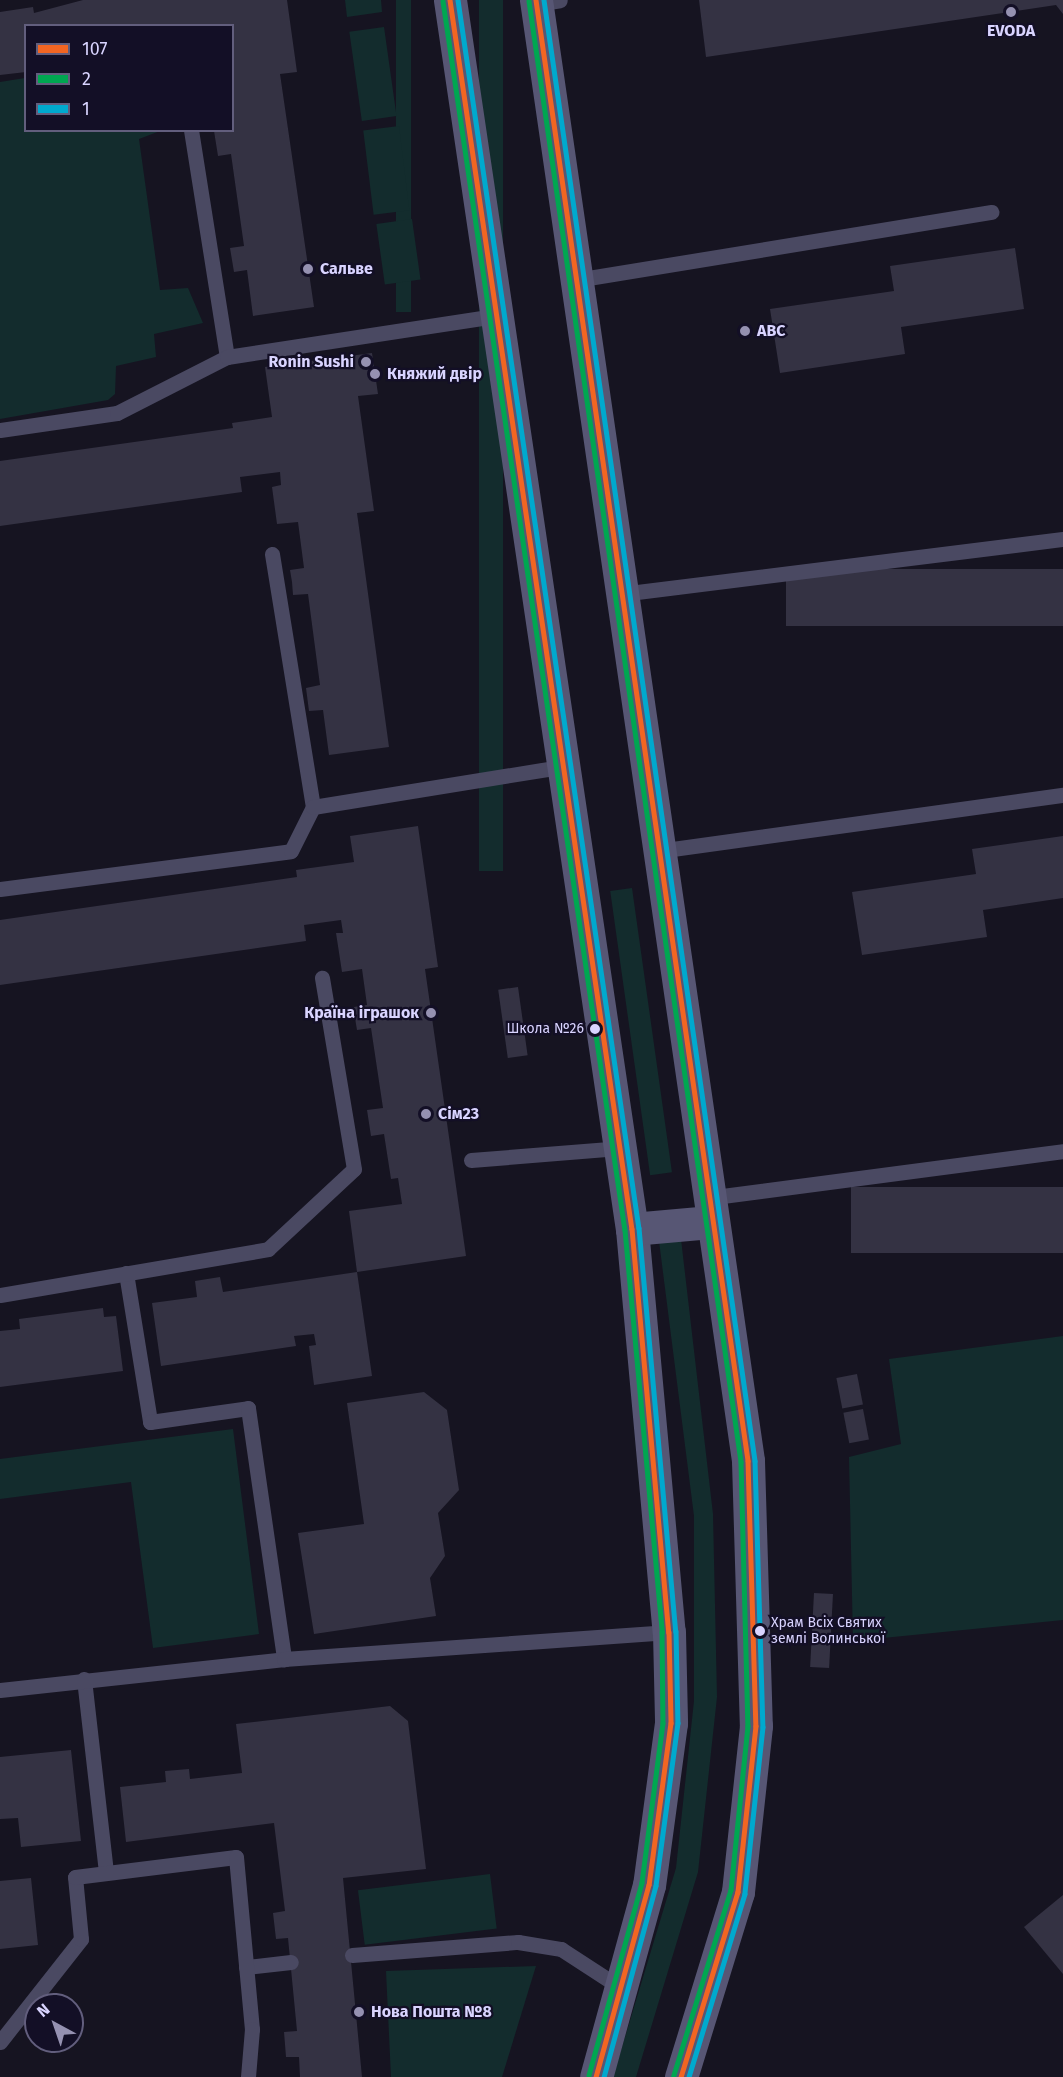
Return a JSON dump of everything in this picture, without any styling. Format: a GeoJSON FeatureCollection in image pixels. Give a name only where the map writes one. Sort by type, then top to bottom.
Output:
{"type":"FeatureCollection","features":[{"type":"Feature","properties":{"kind":"main road"},"geometry":{"type":"LineString","coordinates":[[450,0],[560,767],[632,1229],[669,1632],[669,1734],[649,1885],[596,2077]]}},
{"type":"Feature","properties":{"kind":"main road"},"geometry":{"type":"LineString","coordinates":[[544,1],[576,280],[709,1210],[748,1461],[756,1726],[738,1892],[681,2077]]}},
{"type":"Feature","properties":{"kind":"main road"},"geometry":{"type":"LineString","coordinates":[[632,1229],[709,1210]]}},
{"type":"Feature","properties":{"kind":"lane"},"geometry":{"type":"LineString","coordinates":[[191,132],[227,357]]}},
{"type":"Feature","properties":{"kind":"lane"},"geometry":{"type":"LineString","coordinates":[[576,280],[991,212]]}},
{"type":"Feature","properties":{"kind":"lane"},"geometry":{"type":"LineString","coordinates":[[0,430],[117,413],[227,357],[495,316]]}},
{"type":"Feature","properties":{"kind":"lane"},"geometry":{"type":"LineString","coordinates":[[621,594],[1063,539]]}},
{"type":"Feature","properties":{"kind":"lane"},"geometry":{"type":"LineString","coordinates":[[0,889],[291,851],[313,807],[272,554]]}},
{"type":"Feature","properties":{"kind":"lane"},"geometry":{"type":"LineString","coordinates":[[313,807],[560,767]]}},
{"type":"Feature","properties":{"kind":"lane"},"geometry":{"type":"LineString","coordinates":[[658,851],[1063,795]]}},
{"type":"Feature","properties":{"kind":"lane"},"geometry":{"type":"LineString","coordinates":[[0,1294],[268,1249],[354,1169],[322,978]]}},
{"type":"Feature","properties":{"kind":"lane"},"geometry":{"type":"LineString","coordinates":[[471,1160],[619,1148]]}},
{"type":"Feature","properties":{"kind":"lane"},"geometry":{"type":"LineString","coordinates":[[709,1210],[1063,1151]]}},
{"type":"Feature","properties":{"kind":"lane"},"geometry":{"type":"LineString","coordinates":[[126,1273],[150,1422],[248,1408],[284,1659]]}},
{"type":"Feature","properties":{"kind":"lane"},"geometry":{"type":"LineString","coordinates":[[0,1690],[84,1679],[284,1659],[669,1632]]}},
{"type":"Feature","properties":{"kind":"lane"},"geometry":{"type":"LineString","coordinates":[[84,1679],[106,1873]]}},
{"type":"Feature","properties":{"kind":"lane"},"geometry":{"type":"LineString","coordinates":[[0,2042],[81,1939],[75,1877],[236,1857],[252,2028],[248,2077]]}},
{"type":"Feature","properties":{"kind":"lane"},"geometry":{"type":"LineString","coordinates":[[352,1955],[518,1942],[561,1949],[621,1988]]}},
{"type":"Feature","properties":{"kind":"lane"},"geometry":{"type":"LineString","coordinates":[[246,1967],[291,1962]]}},
{"type":"Feature","properties":{"kind":"green space"},"geometry":{"type":"Polygon","coordinates":[[[345,0],[381,0],[382,12],[347,17],[345,0]]]}},
{"type":"Feature","properties":{"kind":"green space"},"geometry":{"type":"Polygon","coordinates":[[[396,0],[411,0],[411,312],[396,312],[396,0]]]}},
{"type":"Feature","properties":{"kind":"green space"},"geometry":{"type":"Polygon","coordinates":[[[479,0],[503,0],[503,871],[479,871],[479,0]]]}},
{"type":"Feature","properties":{"kind":"green space"},"geometry":{"type":"Polygon","coordinates":[[[384,27],[397,116],[362,121],[349,32],[384,27]]]}},
{"type":"Feature","properties":{"kind":"green space"},"geometry":{"type":"Polygon","coordinates":[[[24,78],[24,132],[157,132],[139,139],[160,290],[188,288],[203,323],[154,334],[156,357],[116,366],[115,394],[108,400],[0,419],[0,82],[24,78]]]}},
{"type":"Feature","properties":{"kind":"green space"},"geometry":{"type":"Polygon","coordinates":[[[399,126],[409,210],[374,215],[363,130],[399,126]]]}},
{"type":"Feature","properties":{"kind":"green space"},"geometry":{"type":"Polygon","coordinates":[[[412,219],[420,279],[385,284],[376,224],[412,219]]]}},
{"type":"Feature","properties":{"kind":"green space"},"geometry":{"type":"Polygon","coordinates":[[[632,888],[672,1172],[650,1175],[610,891],[632,888]]]}},
{"type":"Feature","properties":{"kind":"green space"},"geometry":{"type":"Polygon","coordinates":[[[681,1239],[713,1514],[717,1697],[698,1872],[636,2077],[613,2077],[676,1868],[694,1701],[694,1516],[659,1241],[681,1239]]]}},
{"type":"Feature","properties":{"kind":"green space"},"geometry":{"type":"Polygon","coordinates":[[[1063,1336],[1063,1620],[853,1641],[849,1457],[901,1444],[889,1359],[1063,1336]]]}},
{"type":"Feature","properties":{"kind":"green space"},"geometry":{"type":"Polygon","coordinates":[[[233,1429],[259,1634],[153,1648],[131,1482],[0,1499],[0,1459],[233,1429]]]}},
{"type":"Feature","properties":{"kind":"green space"},"geometry":{"type":"Polygon","coordinates":[[[490,1874],[497,1929],[365,1945],[358,1890],[490,1874]]]}},
{"type":"Feature","properties":{"kind":"green space"},"geometry":{"type":"Polygon","coordinates":[[[536,1966],[502,2077],[391,2077],[386,1971],[536,1966]]]}},
{"type":"Feature","properties":{"kind":"building"},"geometry":{"type":"Polygon","coordinates":[[[83,0],[287,0],[297,72],[280,74],[314,307],[253,316],[247,270],[234,272],[230,248],[244,246],[231,154],[218,156],[214,132],[234,132],[234,24],[24,24],[24,72],[0,75],[0,12],[33,7],[34,13],[83,0]]]}},
{"type":"Feature","properties":{"kind":"building"},"geometry":{"type":"Polygon","coordinates":[[[699,0],[1063,0],[1063,14],[1056,5],[706,57],[699,0]]]}},
{"type":"Feature","properties":{"kind":"building"},"geometry":{"type":"Polygon","coordinates":[[[1015,248],[1024,309],[901,327],[905,354],[780,373],[770,309],[894,291],[890,266],[1015,248]]]}},
{"type":"Feature","properties":{"kind":"building"},"geometry":{"type":"Polygon","coordinates":[[[372,353],[378,394],[358,396],[374,511],[357,513],[389,747],[329,755],[323,710],[309,711],[306,688],[320,685],[308,594],[293,595],[290,570],[304,568],[298,522],[277,524],[272,487],[281,485],[280,472],[240,477],[242,492],[0,526],[0,461],[233,428],[232,423],[272,417],[265,367],[372,353]]]}},
{"type":"Feature","properties":{"kind":"building"},"geometry":{"type":"Polygon","coordinates":[[[786,569],[1063,569],[1063,626],[786,626],[786,569]]]}},
{"type":"Feature","properties":{"kind":"building"},"geometry":{"type":"Polygon","coordinates":[[[418,826],[438,967],[425,969],[466,1256],[357,1272],[349,1211],[402,1204],[398,1178],[391,1179],[384,1134],[371,1136],[367,1110],[383,1108],[371,1028],[357,1030],[355,1018],[354,1007],[367,1005],[362,969],[342,972],[336,933],[343,933],[341,920],[304,925],[306,941],[0,985],[0,920],[297,877],[296,870],[354,862],[350,836],[418,826]]]}},
{"type":"Feature","properties":{"kind":"building"},"geometry":{"type":"Polygon","coordinates":[[[1063,836],[1063,898],[983,910],[987,937],[862,955],[852,892],[976,874],[972,849],[1063,836]]]}},
{"type":"Feature","properties":{"kind":"building"},"geometry":{"type":"Polygon","coordinates":[[[518,987],[528,1055],[508,1058],[498,990],[518,987]]]}},
{"type":"Feature","properties":{"kind":"building"},"geometry":{"type":"Polygon","coordinates":[[[851,1187],[1063,1187],[1063,1253],[851,1253],[851,1187]]]}},
{"type":"Feature","properties":{"kind":"building"},"geometry":{"type":"Polygon","coordinates":[[[357,1272],[372,1376],[314,1385],[309,1346],[316,1345],[314,1334],[294,1336],[296,1346],[161,1366],[152,1303],[197,1297],[195,1281],[220,1277],[223,1292],[357,1272]]]}},
{"type":"Feature","properties":{"kind":"building"},"geometry":{"type":"Polygon","coordinates":[[[103,1308],[104,1317],[116,1316],[123,1371],[0,1387],[0,1331],[20,1329],[19,1319],[103,1308]]]}},
{"type":"Feature","properties":{"kind":"building"},"geometry":{"type":"Polygon","coordinates":[[[857,1374],[863,1404],[842,1408],[836,1378],[857,1374]]]}},
{"type":"Feature","properties":{"kind":"building"},"geometry":{"type":"Polygon","coordinates":[[[424,1392],[447,1410],[459,1490],[438,1513],[445,1556],[430,1578],[436,1616],[314,1634],[298,1533],[364,1524],[347,1403],[424,1392]]]}},
{"type":"Feature","properties":{"kind":"building"},"geometry":{"type":"Polygon","coordinates":[[[863,1409],[869,1439],[849,1443],[843,1413],[863,1409]]]}},
{"type":"Feature","properties":{"kind":"building"},"geometry":{"type":"Polygon","coordinates":[[[814,1593],[833,1594],[829,1668],[810,1667],[814,1593]]]}},
{"type":"Feature","properties":{"kind":"building"},"geometry":{"type":"Polygon","coordinates":[[[390,1706],[408,1721],[426,1869],[343,1878],[362,2077],[300,2077],[299,2057],[286,2057],[284,2032],[297,2031],[288,1938],[276,1939],[273,1913],[285,1911],[274,1823],[126,1842],[120,1787],[166,1782],[165,1771],[189,1769],[190,1779],[242,1773],[236,1724],[390,1706]]]}},
{"type":"Feature","properties":{"kind":"building"},"geometry":{"type":"Polygon","coordinates":[[[71,1750],[81,1841],[21,1847],[18,1818],[0,1819],[0,1757],[71,1750]]]}},
{"type":"Feature","properties":{"kind":"building"},"geometry":{"type":"Polygon","coordinates":[[[31,1878],[38,1945],[0,1949],[0,1881],[31,1878]]]}},
{"type":"Feature","properties":{"kind":"building"},"geometry":{"type":"Polygon","coordinates":[[[1063,1895],[1063,1974],[1024,1927],[1063,1895]]]}},
{"type":"Feature","properties":{"kind":"transit line","name":"107"},"geometry":{"type":"LineString","coordinates":[[450,0],[632,1229],[669,1632],[671,1723],[649,1885],[596,2077]]}},
{"type":"Feature","properties":{"kind":"transit line","name":"1"},"geometry":{"type":"LineString","coordinates":[[458,0],[639,1228],[676,1631],[678,1723],[656,1886],[604,2077]]}},
{"type":"Feature","properties":{"kind":"transit line","name":"107"},"geometry":{"type":"LineString","coordinates":[[536,0],[748,1461],[756,1726],[738,1892],[681,2077]]}},
{"type":"Feature","properties":{"kind":"transit line","name":"1"},"geometry":{"type":"LineString","coordinates":[[544,0],[755,1461],[763,1727],[745,1894],[689,2077]]}},
{"type":"Feature","properties":{"kind":"transit line","name":"2"},"geometry":{"type":"LineString","coordinates":[[443,1],[625,1230],[662,1632],[663,1723],[642,1883],[589,2075]]}},
{"type":"Feature","properties":{"kind":"transit line","name":"2"},"geometry":{"type":"LineString","coordinates":[[529,1],[741,1462],[748,1726],[731,1890],[674,2075]]}},
{"type":"Feature","properties":{"kind":"place","name":"EVODA"},"geometry":{"type":"Point","coordinates":[1011,12]}},
{"type":"Feature","properties":{"kind":"place","name":"Сальве"},"geometry":{"type":"Point","coordinates":[308,269]}},
{"type":"Feature","properties":{"kind":"place","name":"АВС"},"geometry":{"type":"Point","coordinates":[745,331]}},
{"type":"Feature","properties":{"kind":"place","name":"Ronin Sushi"},"geometry":{"type":"Point","coordinates":[366,362]}},
{"type":"Feature","properties":{"kind":"place","name":"Княжий двір"},"geometry":{"type":"Point","coordinates":[375,374]}},
{"type":"Feature","properties":{"kind":"place","name":"Країна іграшок"},"geometry":{"type":"Point","coordinates":[431,1013]}},
{"type":"Feature","properties":{"kind":"place","name":"Школа №26"},"geometry":{"type":"Point","coordinates":[595,1029]}},
{"type":"Feature","properties":{"kind":"place","name":"Сім23"},"geometry":{"type":"Point","coordinates":[426,1114]}},
{"type":"Feature","properties":{"kind":"place","name":"Храм Всіх Святих землі Волинської"},"geometry":{"type":"Point","coordinates":[760,1631]}},
{"type":"Feature","properties":{"kind":"place","name":"Нова Пошта №8"},"geometry":{"type":"Point","coordinates":[359,2012]}}]}
